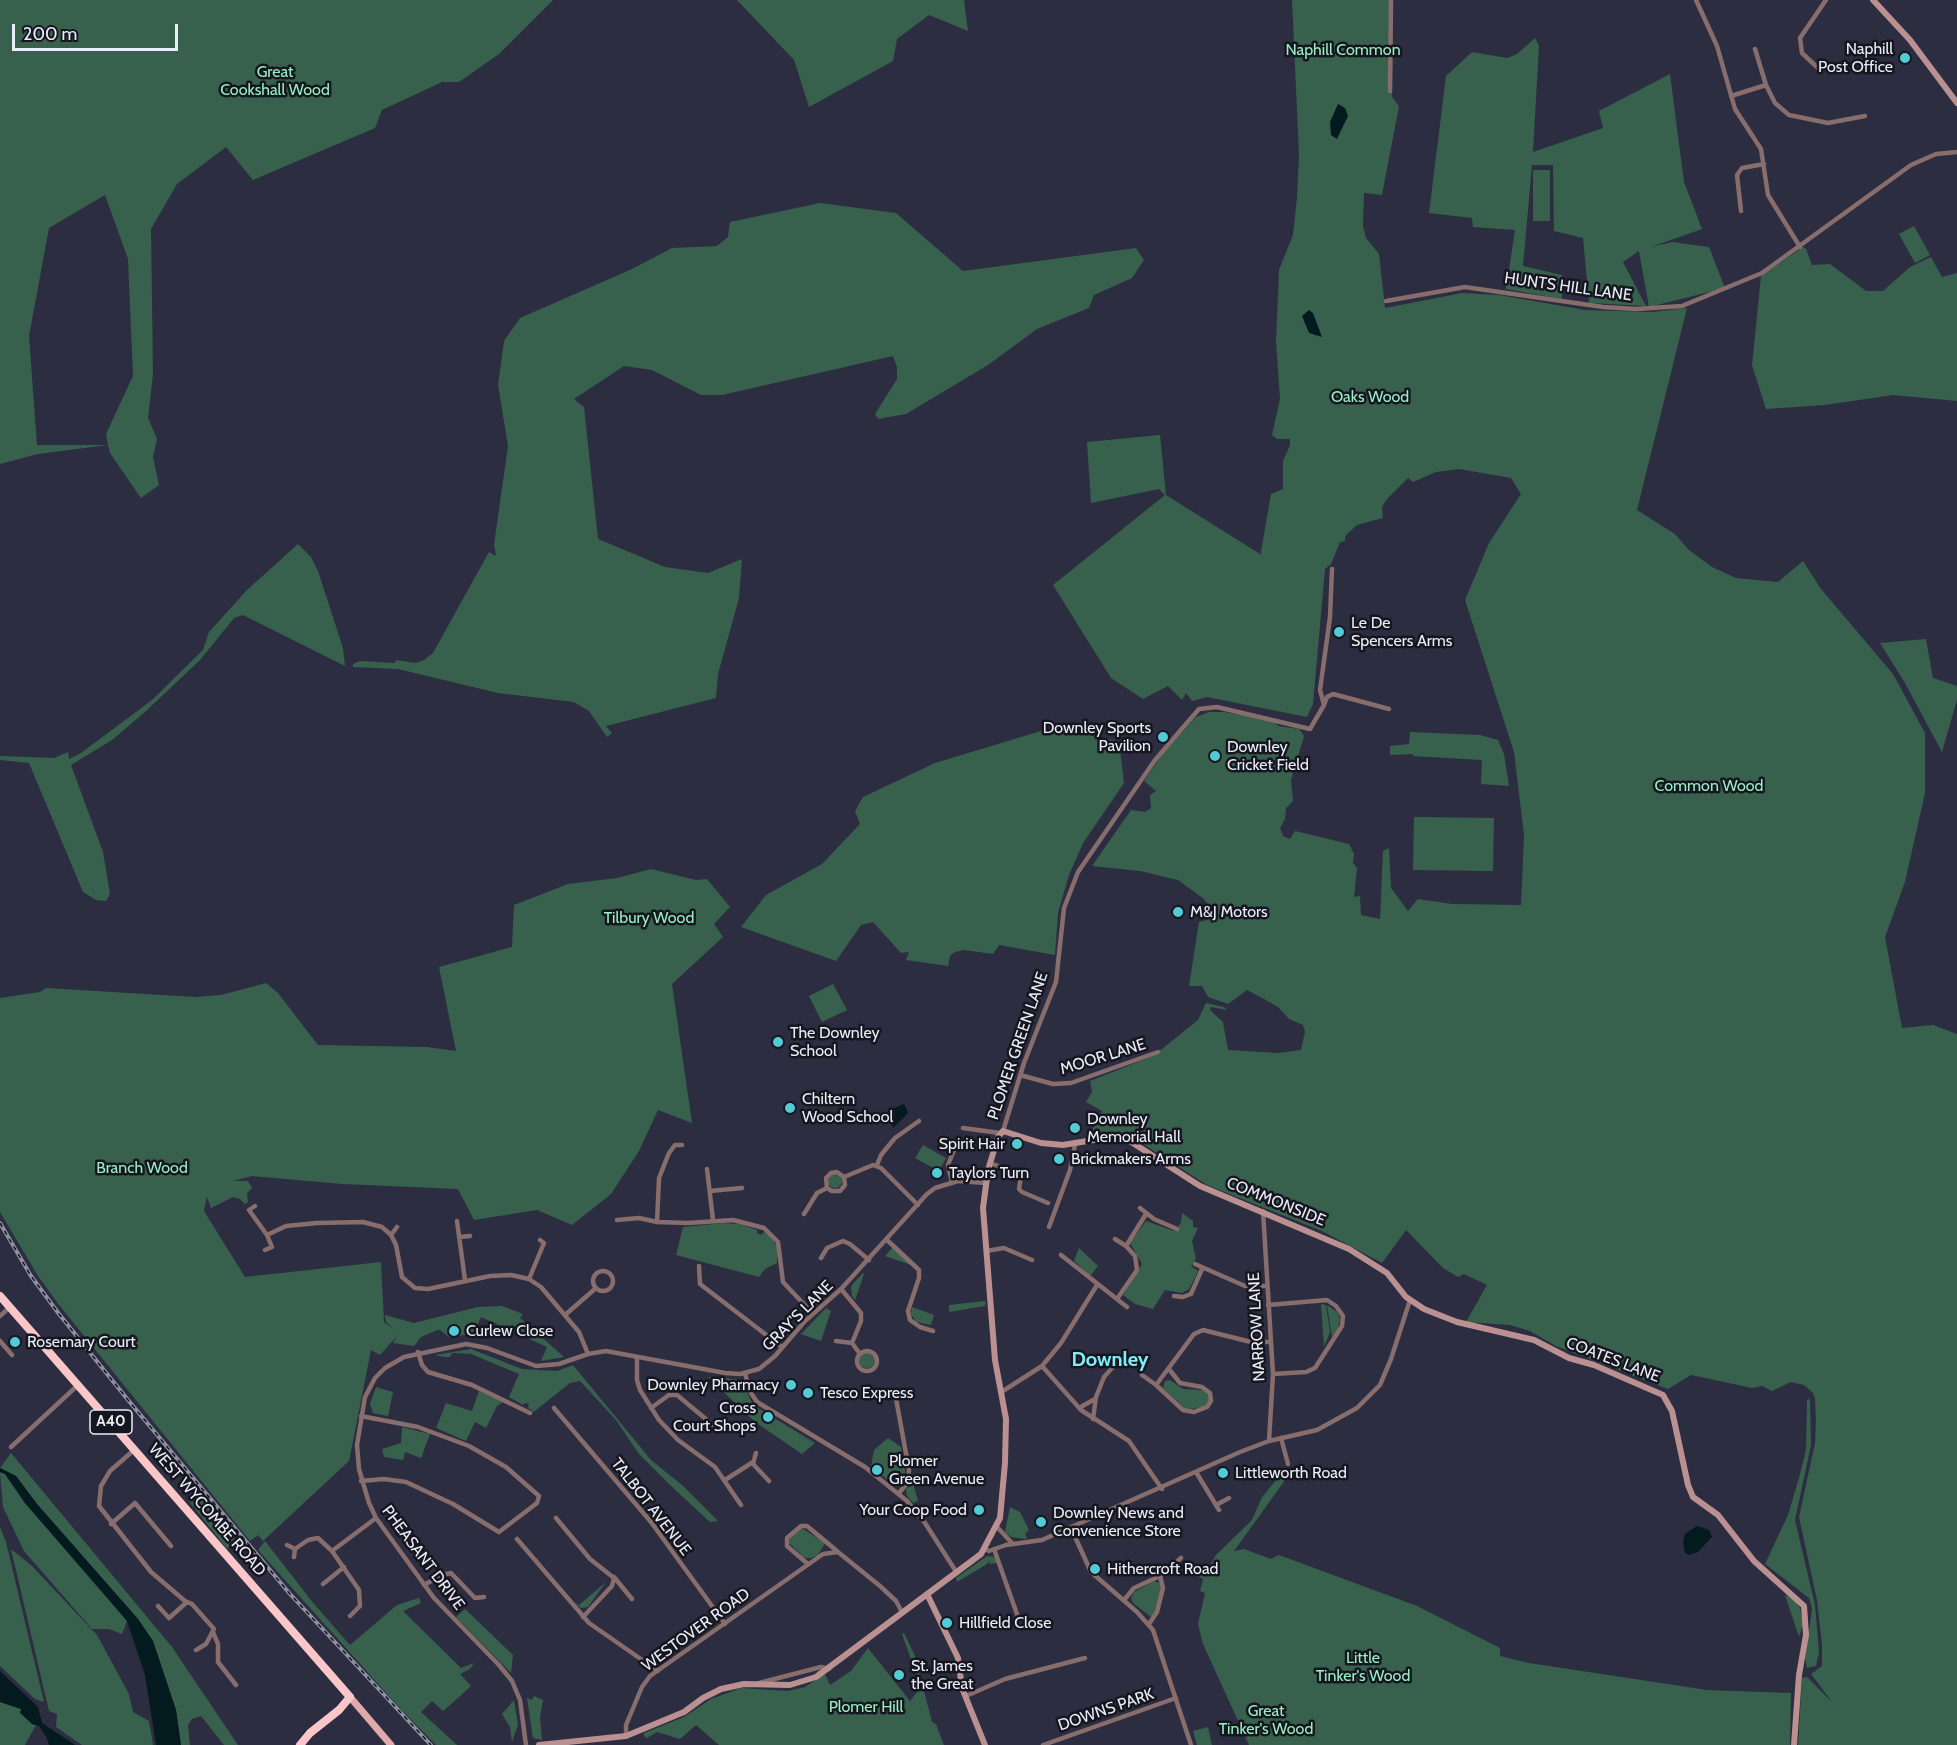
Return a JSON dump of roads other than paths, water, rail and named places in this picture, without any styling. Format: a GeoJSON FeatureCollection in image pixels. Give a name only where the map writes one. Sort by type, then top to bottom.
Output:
{"type":"FeatureCollection","features":[{"type":"Feature","properties":{"kind":"highway","name":"WEST WYCOMBE ROAD"},"geometry":{"type":"LineString","coordinates":[[0,1296],[350,1697]]}},
{"type":"Feature","properties":{"kind":"highway"},"geometry":{"type":"LineString","coordinates":[[300,1745],[350,1697]]}},
{"type":"Feature","properties":{"kind":"main road","name":"WEST WYCOMBE ROAD"},"geometry":{"type":"LineString","coordinates":[[350,1697],[392,1745]]}},
{"type":"Feature","properties":{"kind":"street"},"geometry":{"type":"LineString","coordinates":[[1390,91],[1391,0]]}},
{"type":"Feature","properties":{"kind":"street"},"geometry":{"type":"LineString","coordinates":[[1696,0],[1717,46],[1736,109],[1761,149],[1768,195],[1800,247]]}},
{"type":"Feature","properties":{"kind":"street"},"geometry":{"type":"LineString","coordinates":[[1818,69],[1810,63],[1799,46],[1800,38],[1826,0]]}},
{"type":"Feature","properties":{"kind":"street"},"geometry":{"type":"LineString","coordinates":[[1873,0],[1910,40],[1957,102]]}},
{"type":"Feature","properties":{"kind":"street"},"geometry":{"type":"LineString","coordinates":[[1755,50],[1766,85],[1775,103],[1789,115],[1828,123],[1865,116]]}},
{"type":"Feature","properties":{"kind":"street"},"geometry":{"type":"LineString","coordinates":[[1810,63],[1816,59]]}},
{"type":"Feature","properties":{"kind":"street"},"geometry":{"type":"LineString","coordinates":[[1731,96],[1766,85]]}},
{"type":"Feature","properties":{"kind":"street","name":"HUNTS HILL LANE"},"geometry":{"type":"LineString","coordinates":[[1386,301],[1466,287],[1603,307],[1636,309],[1682,306],[1762,273],[1911,165],[1936,154],[1957,152]]}},
{"type":"Feature","properties":{"kind":"street"},"geometry":{"type":"LineString","coordinates":[[1741,211],[1737,175],[1742,168],[1764,164]]}},
{"type":"Feature","properties":{"kind":"street"},"geometry":{"type":"LineString","coordinates":[[1324,705],[1320,695],[1330,617],[1332,568]]}},
{"type":"Feature","properties":{"kind":"street"},"geometry":{"type":"LineString","coordinates":[[1324,705],[1327,697],[1333,694],[1389,709]]}},
{"type":"Feature","properties":{"kind":"street","name":"PLOMER GREEN LANE"},"geometry":{"type":"LineString","coordinates":[[985,1549],[997,1527],[1002,1508],[1006,1436],[1003,1391],[998,1379],[986,1251],[985,1183],[1020,1075],[1056,982],[1064,908],[1074,879],[1161,753],[1202,707],[1254,714],[1310,729],[1324,705]]}},
{"type":"Feature","properties":{"kind":"street","name":"MOOR LANE"},"geometry":{"type":"LineString","coordinates":[[1020,1075],[1053,1084],[1071,1083],[1158,1052]]}},
{"type":"Feature","properties":{"kind":"street"},"geometry":{"type":"LineString","coordinates":[[844,1177],[877,1165],[881,1155],[895,1138],[919,1121]]}},
{"type":"Feature","properties":{"kind":"street"},"geometry":{"type":"LineString","coordinates":[[963,1128],[1002,1132],[1041,1143],[1075,1145],[1070,1170],[1049,1227]]}},
{"type":"Feature","properties":{"kind":"street","name":"COMMONSIDE"},"geometry":{"type":"LineString","coordinates":[[1075,1145],[1090,1140],[1125,1138],[1200,1186],[1349,1249],[1387,1273],[1410,1300]]}},
{"type":"Feature","properties":{"kind":"street"},"geometry":{"type":"LineString","coordinates":[[958,1140],[948,1165],[952,1182],[985,1183]]}},
{"type":"Feature","properties":{"kind":"street"},"geometry":{"type":"LineString","coordinates":[[657,1222],[658,1182],[674,1144],[682,1145]]}},
{"type":"Feature","properties":{"kind":"street"},"geometry":{"type":"LineString","coordinates":[[990,1163],[1017,1173],[1021,1176],[1019,1189],[1022,1192],[1048,1203]]}},
{"type":"Feature","properties":{"kind":"street"},"geometry":{"type":"LineString","coordinates":[[877,1165],[918,1205]]}},
{"type":"Feature","properties":{"kind":"street"},"geometry":{"type":"LineString","coordinates":[[707,1169],[713,1220]]}},
{"type":"Feature","properties":{"kind":"street"},"geometry":{"type":"LineString","coordinates":[[837,1172],[844,1177],[845,1185],[840,1191],[834,1192],[827,1188],[826,1178],[831,1173],[837,1172]]}},
{"type":"Feature","properties":{"kind":"street"},"geometry":{"type":"LineString","coordinates":[[651,1180],[658,1182]]}},
{"type":"Feature","properties":{"kind":"street","name":"GRAY'S LANE"},"geometry":{"type":"LineString","coordinates":[[745,1373],[764,1366],[869,1260],[935,1188],[952,1182]]}},
{"type":"Feature","properties":{"kind":"street"},"geometry":{"type":"LineString","coordinates":[[710,1191],[742,1188]]}},
{"type":"Feature","properties":{"kind":"street"},"geometry":{"type":"LineString","coordinates":[[804,1214],[814,1196],[827,1188]]}},
{"type":"Feature","properties":{"kind":"street"},"geometry":{"type":"LineString","coordinates":[[255,1206],[249,1210],[267,1235],[272,1247],[265,1250]]}},
{"type":"Feature","properties":{"kind":"street"},"geometry":{"type":"LineString","coordinates":[[1140,1208],[1146,1214],[1177,1229]]}},
{"type":"Feature","properties":{"kind":"street","name":"NARROW LANE"},"geometry":{"type":"LineString","coordinates":[[1263,1211],[1273,1374],[1269,1441]]}},
{"type":"Feature","properties":{"kind":"street"},"geometry":{"type":"LineString","coordinates":[[1126,1246],[1146,1214]]}},
{"type":"Feature","properties":{"kind":"street"},"geometry":{"type":"LineString","coordinates":[[616,1220],[639,1218],[657,1222],[688,1223],[713,1220],[748,1222],[773,1235],[780,1247],[783,1282],[813,1314]]}},
{"type":"Feature","properties":{"kind":"street"},"geometry":{"type":"LineString","coordinates":[[267,1235],[292,1225],[351,1221],[376,1224],[391,1235],[396,1245],[402,1277],[410,1285],[429,1289],[465,1280],[501,1275],[529,1279],[541,1287],[583,1338],[588,1354],[606,1351],[719,1372],[745,1373],[753,1397],[765,1409],[845,1454],[899,1493],[925,1522],[958,1574]]}},
{"type":"Feature","properties":{"kind":"street"},"geometry":{"type":"LineString","coordinates":[[457,1221],[465,1280]]}},
{"type":"Feature","properties":{"kind":"street"},"geometry":{"type":"LineString","coordinates":[[391,1235],[397,1227]]}},
{"type":"Feature","properties":{"kind":"street"},"geometry":{"type":"LineString","coordinates":[[459,1237],[471,1236]]}},
{"type":"Feature","properties":{"kind":"street"},"geometry":{"type":"LineString","coordinates":[[1115,1239],[1135,1256],[1137,1270],[1117,1299]]}},
{"type":"Feature","properties":{"kind":"street"},"geometry":{"type":"LineString","coordinates":[[529,1279],[544,1243],[540,1240]]}},
{"type":"Feature","properties":{"kind":"street"},"geometry":{"type":"LineString","coordinates":[[887,1240],[919,1270],[919,1278],[908,1311],[910,1320],[920,1327],[933,1331]]}},
{"type":"Feature","properties":{"kind":"street"},"geometry":{"type":"LineString","coordinates":[[821,1258],[827,1248],[843,1241],[857,1249],[869,1260]]}},
{"type":"Feature","properties":{"kind":"street"},"geometry":{"type":"LineString","coordinates":[[986,1251],[1004,1248],[1029,1258],[1030,1251]]}},
{"type":"Feature","properties":{"kind":"street"},"geometry":{"type":"LineString","coordinates":[[1061,1255],[1128,1307]]}},
{"type":"Feature","properties":{"kind":"street"},"geometry":{"type":"LineString","coordinates":[[1196,1264],[1245,1286],[1266,1286]]}},
{"type":"Feature","properties":{"kind":"street"},"geometry":{"type":"LineString","coordinates":[[699,1266],[700,1284],[782,1347]]}},
{"type":"Feature","properties":{"kind":"street"},"geometry":{"type":"LineString","coordinates":[[1174,1296],[1183,1297],[1191,1293],[1203,1269]]}},
{"type":"Feature","properties":{"kind":"street"},"geometry":{"type":"LineString","coordinates":[[601,1272],[609,1274],[612,1283],[609,1289],[603,1291],[596,1288],[593,1281],[595,1275],[601,1272]]}},
{"type":"Feature","properties":{"kind":"street"},"geometry":{"type":"LineString","coordinates":[[1003,1391],[1042,1365],[1067,1334],[1097,1285]]}},
{"type":"Feature","properties":{"kind":"street"},"geometry":{"type":"LineString","coordinates":[[565,1316],[596,1288]]}},
{"type":"Feature","properties":{"kind":"street"},"geometry":{"type":"LineString","coordinates":[[841,1289],[861,1313],[861,1321],[852,1343]]}},
{"type":"Feature","properties":{"kind":"street"},"geometry":{"type":"LineString","coordinates":[[1268,1305],[1327,1300],[1336,1306],[1343,1316],[1342,1326],[1315,1368],[1306,1372],[1273,1374]]}},
{"type":"Feature","properties":{"kind":"street"},"geometry":{"type":"LineString","coordinates":[[539,1745],[626,1736],[684,1712],[713,1692],[731,1686],[790,1685],[816,1677],[902,1612],[958,1574],[985,1549],[1042,1540],[1269,1441],[1317,1430],[1357,1408],[1380,1385],[1410,1300]]}},
{"type":"Feature","properties":{"kind":"street","name":"COATES LANE"},"geometry":{"type":"LineString","coordinates":[[1410,1300],[1457,1322],[1534,1340],[1569,1358],[1594,1365],[1653,1389],[1668,1400],[1688,1485],[1693,1497],[1718,1515],[1754,1561],[1804,1606],[1806,1635],[1799,1675],[1794,1745]]}},
{"type":"Feature","properties":{"kind":"street"},"geometry":{"type":"LineString","coordinates":[[0,1316],[10,1307]]}},
{"type":"Feature","properties":{"kind":"street"},"geometry":{"type":"LineString","coordinates":[[1156,1385],[1197,1331],[1210,1331],[1251,1342],[1270,1341]]}},
{"type":"Feature","properties":{"kind":"street"},"geometry":{"type":"LineString","coordinates":[[0,1341],[12,1355]]}},
{"type":"Feature","properties":{"kind":"street"},"geometry":{"type":"LineString","coordinates":[[836,1341],[852,1343],[860,1354]]}},
{"type":"Feature","properties":{"kind":"street","name":"PHEASANT DRIVE"},"geometry":{"type":"LineString","coordinates":[[526,1745],[520,1700],[512,1681],[451,1618],[424,1585],[376,1518],[361,1481],[357,1445],[361,1416],[368,1389],[380,1373],[397,1360],[418,1352],[473,1345],[536,1366],[559,1364],[588,1354]]}},
{"type":"Feature","properties":{"kind":"street"},"geometry":{"type":"LineString","coordinates":[[418,1352],[422,1365],[428,1372],[472,1385],[530,1413]]}},
{"type":"Feature","properties":{"kind":"street"},"geometry":{"type":"LineString","coordinates":[[872,1353],[877,1358],[876,1367],[867,1371],[861,1369],[857,1361],[860,1354],[872,1353]]}},
{"type":"Feature","properties":{"kind":"street"},"geometry":{"type":"LineString","coordinates":[[637,1357],[637,1380],[651,1408],[669,1432],[709,1462],[725,1480],[741,1505]]}},
{"type":"Feature","properties":{"kind":"street"},"geometry":{"type":"LineString","coordinates":[[1093,1419],[1096,1399],[1104,1377],[1121,1358]]}},
{"type":"Feature","properties":{"kind":"street"},"geometry":{"type":"LineString","coordinates":[[1042,1365],[1079,1408],[1129,1441],[1161,1489]]}},
{"type":"Feature","properties":{"kind":"street"},"geometry":{"type":"LineString","coordinates":[[1142,1375],[1182,1410],[1194,1412],[1207,1407],[1211,1401],[1207,1389],[1180,1383],[1169,1369]]}},
{"type":"Feature","properties":{"kind":"street"},"geometry":{"type":"LineString","coordinates":[[11,1447],[78,1385]]}},
{"type":"Feature","properties":{"kind":"street"},"geometry":{"type":"LineString","coordinates":[[895,1393],[909,1470],[908,1482],[899,1493]]}},
{"type":"Feature","properties":{"kind":"street"},"geometry":{"type":"LineString","coordinates":[[651,1408],[672,1394],[682,1398],[701,1419],[713,1425]]}},
{"type":"Feature","properties":{"kind":"street"},"geometry":{"type":"LineString","coordinates":[[1079,1408],[1096,1399]]}},
{"type":"Feature","properties":{"kind":"street"},"geometry":{"type":"LineString","coordinates":[[523,1410],[526,1404]]}},
{"type":"Feature","properties":{"kind":"street","name":"TALBOT AVENUE"},"geometry":{"type":"LineString","coordinates":[[554,1408],[651,1522],[724,1624]]}},
{"type":"Feature","properties":{"kind":"street"},"geometry":{"type":"LineString","coordinates":[[361,1416],[418,1426],[469,1446],[506,1467],[539,1496],[537,1503],[499,1532],[439,1496],[406,1482],[384,1479],[361,1481]]}},
{"type":"Feature","properties":{"kind":"street"},"geometry":{"type":"LineString","coordinates":[[1281,1438],[1288,1464]]}},
{"type":"Feature","properties":{"kind":"street"},"geometry":{"type":"LineString","coordinates":[[134,1450],[110,1471],[101,1486],[99,1506],[151,1572],[192,1604],[213,1632],[218,1644],[218,1662],[236,1685]]}},
{"type":"Feature","properties":{"kind":"street"},"geometry":{"type":"LineString","coordinates":[[725,1480],[753,1462],[756,1453]]}},
{"type":"Feature","properties":{"kind":"street"},"geometry":{"type":"LineString","coordinates":[[753,1462],[769,1481]]}},
{"type":"Feature","properties":{"kind":"street"},"geometry":{"type":"LineString","coordinates":[[1196,1472],[1217,1508],[1229,1498]]}},
{"type":"Feature","properties":{"kind":"street"},"geometry":{"type":"LineString","coordinates":[[111,1524],[135,1503],[171,1546]]}},
{"type":"Feature","properties":{"kind":"street"},"geometry":{"type":"LineString","coordinates":[[332,1551],[376,1518]]}},
{"type":"Feature","properties":{"kind":"street"},"geometry":{"type":"LineString","coordinates":[[556,1518],[590,1559],[614,1577],[632,1599]]}},
{"type":"Feature","properties":{"kind":"street"},"geometry":{"type":"LineString","coordinates":[[562,1525],[567,1521]]}},
{"type":"Feature","properties":{"kind":"street"},"geometry":{"type":"LineString","coordinates":[[808,1564],[787,1546],[787,1538],[801,1526],[807,1526],[888,1593],[902,1612]]}},
{"type":"Feature","properties":{"kind":"street"},"geometry":{"type":"LineString","coordinates":[[997,1527],[1013,1544]]}},
{"type":"Feature","properties":{"kind":"street"},"geometry":{"type":"LineString","coordinates":[[1071,1528],[1091,1572],[1149,1624],[1156,1636],[1191,1745]]}},
{"type":"Feature","properties":{"kind":"street"},"geometry":{"type":"LineString","coordinates":[[294,1557],[295,1550],[308,1540],[318,1538],[332,1551],[356,1584],[361,1600],[360,1606],[350,1616]]}},
{"type":"Feature","properties":{"kind":"street"},"geometry":{"type":"LineString","coordinates":[[518,1539],[583,1617],[658,1671]]}},
{"type":"Feature","properties":{"kind":"street"},"geometry":{"type":"LineString","coordinates":[[287,1545],[295,1550]]}},
{"type":"Feature","properties":{"kind":"street"},"geometry":{"type":"LineString","coordinates":[[994,1549],[1018,1617]]}},
{"type":"Feature","properties":{"kind":"street","name":"WESTOVER ROAD"},"geometry":{"type":"LineString","coordinates":[[626,1736],[626,1725],[642,1687],[658,1671],[823,1554],[838,1552]]}},
{"type":"Feature","properties":{"kind":"street"},"geometry":{"type":"LineString","coordinates":[[1124,1600],[1134,1588],[1160,1576],[1181,1558]]}},
{"type":"Feature","properties":{"kind":"street"},"geometry":{"type":"LineString","coordinates":[[323,1584],[344,1567]]}},
{"type":"Feature","properties":{"kind":"street"},"geometry":{"type":"LineString","coordinates":[[424,1585],[435,1578],[452,1573],[475,1598],[484,1597]]}},
{"type":"Feature","properties":{"kind":"street"},"geometry":{"type":"LineString","coordinates":[[1149,1624],[1157,1612],[1161,1596],[1163,1583],[1160,1576]]}},
{"type":"Feature","properties":{"kind":"street"},"geometry":{"type":"LineString","coordinates":[[583,1617],[612,1586],[614,1577]]}},
{"type":"Feature","properties":{"kind":"street"},"geometry":{"type":"LineString","coordinates":[[927,1594],[958,1659],[966,1696],[985,1745]]}},
{"type":"Feature","properties":{"kind":"street"},"geometry":{"type":"LineString","coordinates":[[361,1600],[368,1601]]}},
{"type":"Feature","properties":{"kind":"street"},"geometry":{"type":"LineString","coordinates":[[158,1606],[169,1618],[187,1602]]}},
{"type":"Feature","properties":{"kind":"street"},"geometry":{"type":"LineString","coordinates":[[196,1650],[206,1644],[213,1632]]}},
{"type":"Feature","properties":{"kind":"street"},"geometry":{"type":"LineString","coordinates":[[966,1696],[1005,1679],[1085,1658]]}},
{"type":"Feature","properties":{"kind":"street","name":"DOWNS PARK"},"geometry":{"type":"LineString","coordinates":[[1043,1745],[1176,1698]]}},
{"type":"Feature","properties":{"kind":"railway"},"geometry":{"type":"LineString","coordinates":[[0,1223],[31,1276],[128,1400],[290,1594],[431,1745]]}},
{"type":"Feature","properties":{"kind":"place","name":"Naphill Post Office"},"geometry":{"type":"Point","coordinates":[1905,58]}},
{"type":"Feature","properties":{"kind":"place","name":"Le De Spencers Arms"},"geometry":{"type":"Point","coordinates":[1339,632]}},
{"type":"Feature","properties":{"kind":"place","name":"Downley Sports Pavilion"},"geometry":{"type":"Point","coordinates":[1163,737]}},
{"type":"Feature","properties":{"kind":"place","name":"Downley Cricket Field"},"geometry":{"type":"Point","coordinates":[1215,756]}},
{"type":"Feature","properties":{"kind":"place","name":"M&J Motors"},"geometry":{"type":"Point","coordinates":[1178,912]}},
{"type":"Feature","properties":{"kind":"place","name":"The Downley School"},"geometry":{"type":"Point","coordinates":[778,1042]}},
{"type":"Feature","properties":{"kind":"place","name":"Chiltern Wood School"},"geometry":{"type":"Point","coordinates":[790,1108]}},
{"type":"Feature","properties":{"kind":"place","name":"Downley Memorial Hall"},"geometry":{"type":"Point","coordinates":[1075,1128]}},
{"type":"Feature","properties":{"kind":"place","name":"Spirit Hair"},"geometry":{"type":"Point","coordinates":[1017,1144]}},
{"type":"Feature","properties":{"kind":"place","name":"Brickmakers Arms"},"geometry":{"type":"Point","coordinates":[1059,1159]}},
{"type":"Feature","properties":{"kind":"place","name":"Taylors Turn"},"geometry":{"type":"Point","coordinates":[937,1173]}},
{"type":"Feature","properties":{"kind":"place","name":"Curlew Close"},"geometry":{"type":"Point","coordinates":[454,1331]}},
{"type":"Feature","properties":{"kind":"place","name":"Rosemary Court"},"geometry":{"type":"Point","coordinates":[15,1342]}},
{"type":"Feature","properties":{"kind":"place","name":"Downley Pharmacy"},"geometry":{"type":"Point","coordinates":[791,1385]}},
{"type":"Feature","properties":{"kind":"place","name":"Tesco Express"},"geometry":{"type":"Point","coordinates":[808,1393]}},
{"type":"Feature","properties":{"kind":"place","name":"Cross Court Shops"},"geometry":{"type":"Point","coordinates":[768,1417]}},
{"type":"Feature","properties":{"kind":"place","name":"Plomer Green Avenue"},"geometry":{"type":"Point","coordinates":[877,1470]}},
{"type":"Feature","properties":{"kind":"place","name":"Littleworth Road"},"geometry":{"type":"Point","coordinates":[1223,1473]}},
{"type":"Feature","properties":{"kind":"place","name":"Your Coop Food"},"geometry":{"type":"Point","coordinates":[979,1510]}},
{"type":"Feature","properties":{"kind":"place","name":"Downley News and Convenience Store"},"geometry":{"type":"Point","coordinates":[1041,1522]}},
{"type":"Feature","properties":{"kind":"place","name":"Hithercroft Road"},"geometry":{"type":"Point","coordinates":[1095,1569]}},
{"type":"Feature","properties":{"kind":"place","name":"Hillfield Close"},"geometry":{"type":"Point","coordinates":[947,1623]}},
{"type":"Feature","properties":{"kind":"place","name":"St. James the Great"},"geometry":{"type":"Point","coordinates":[899,1675]}},
{"type":"Feature","properties":{"kind":"district","name":"Downley"},"geometry":{"type":"Point","coordinates":[1110,1360]}},
{"type":"Feature","properties":{"kind":"park label","name":"Naphill Common"},"geometry":{"type":"Point","coordinates":[1343,50]}},
{"type":"Feature","properties":{"kind":"park label","name":"Great Cookshall Wood"},"geometry":{"type":"Point","coordinates":[275,81]}},
{"type":"Feature","properties":{"kind":"park label","name":"Oaks Wood"},"geometry":{"type":"Point","coordinates":[1370,397]}},
{"type":"Feature","properties":{"kind":"park label","name":"Common Wood"},"geometry":{"type":"Point","coordinates":[1709,786]}},
{"type":"Feature","properties":{"kind":"park label","name":"Tilbury Wood"},"geometry":{"type":"Point","coordinates":[649,918]}},
{"type":"Feature","properties":{"kind":"park label","name":"Branch Wood"},"geometry":{"type":"Point","coordinates":[142,1168]}},
{"type":"Feature","properties":{"kind":"park label","name":"Little Tinker's Wood"},"geometry":{"type":"Point","coordinates":[1363,1667]}},
{"type":"Feature","properties":{"kind":"park label","name":"Plomer Hill"},"geometry":{"type":"Point","coordinates":[866,1707]}},
{"type":"Feature","properties":{"kind":"park label","name":"Great Tinker's Wood"},"geometry":{"type":"Point","coordinates":[1266,1720]}}]}
